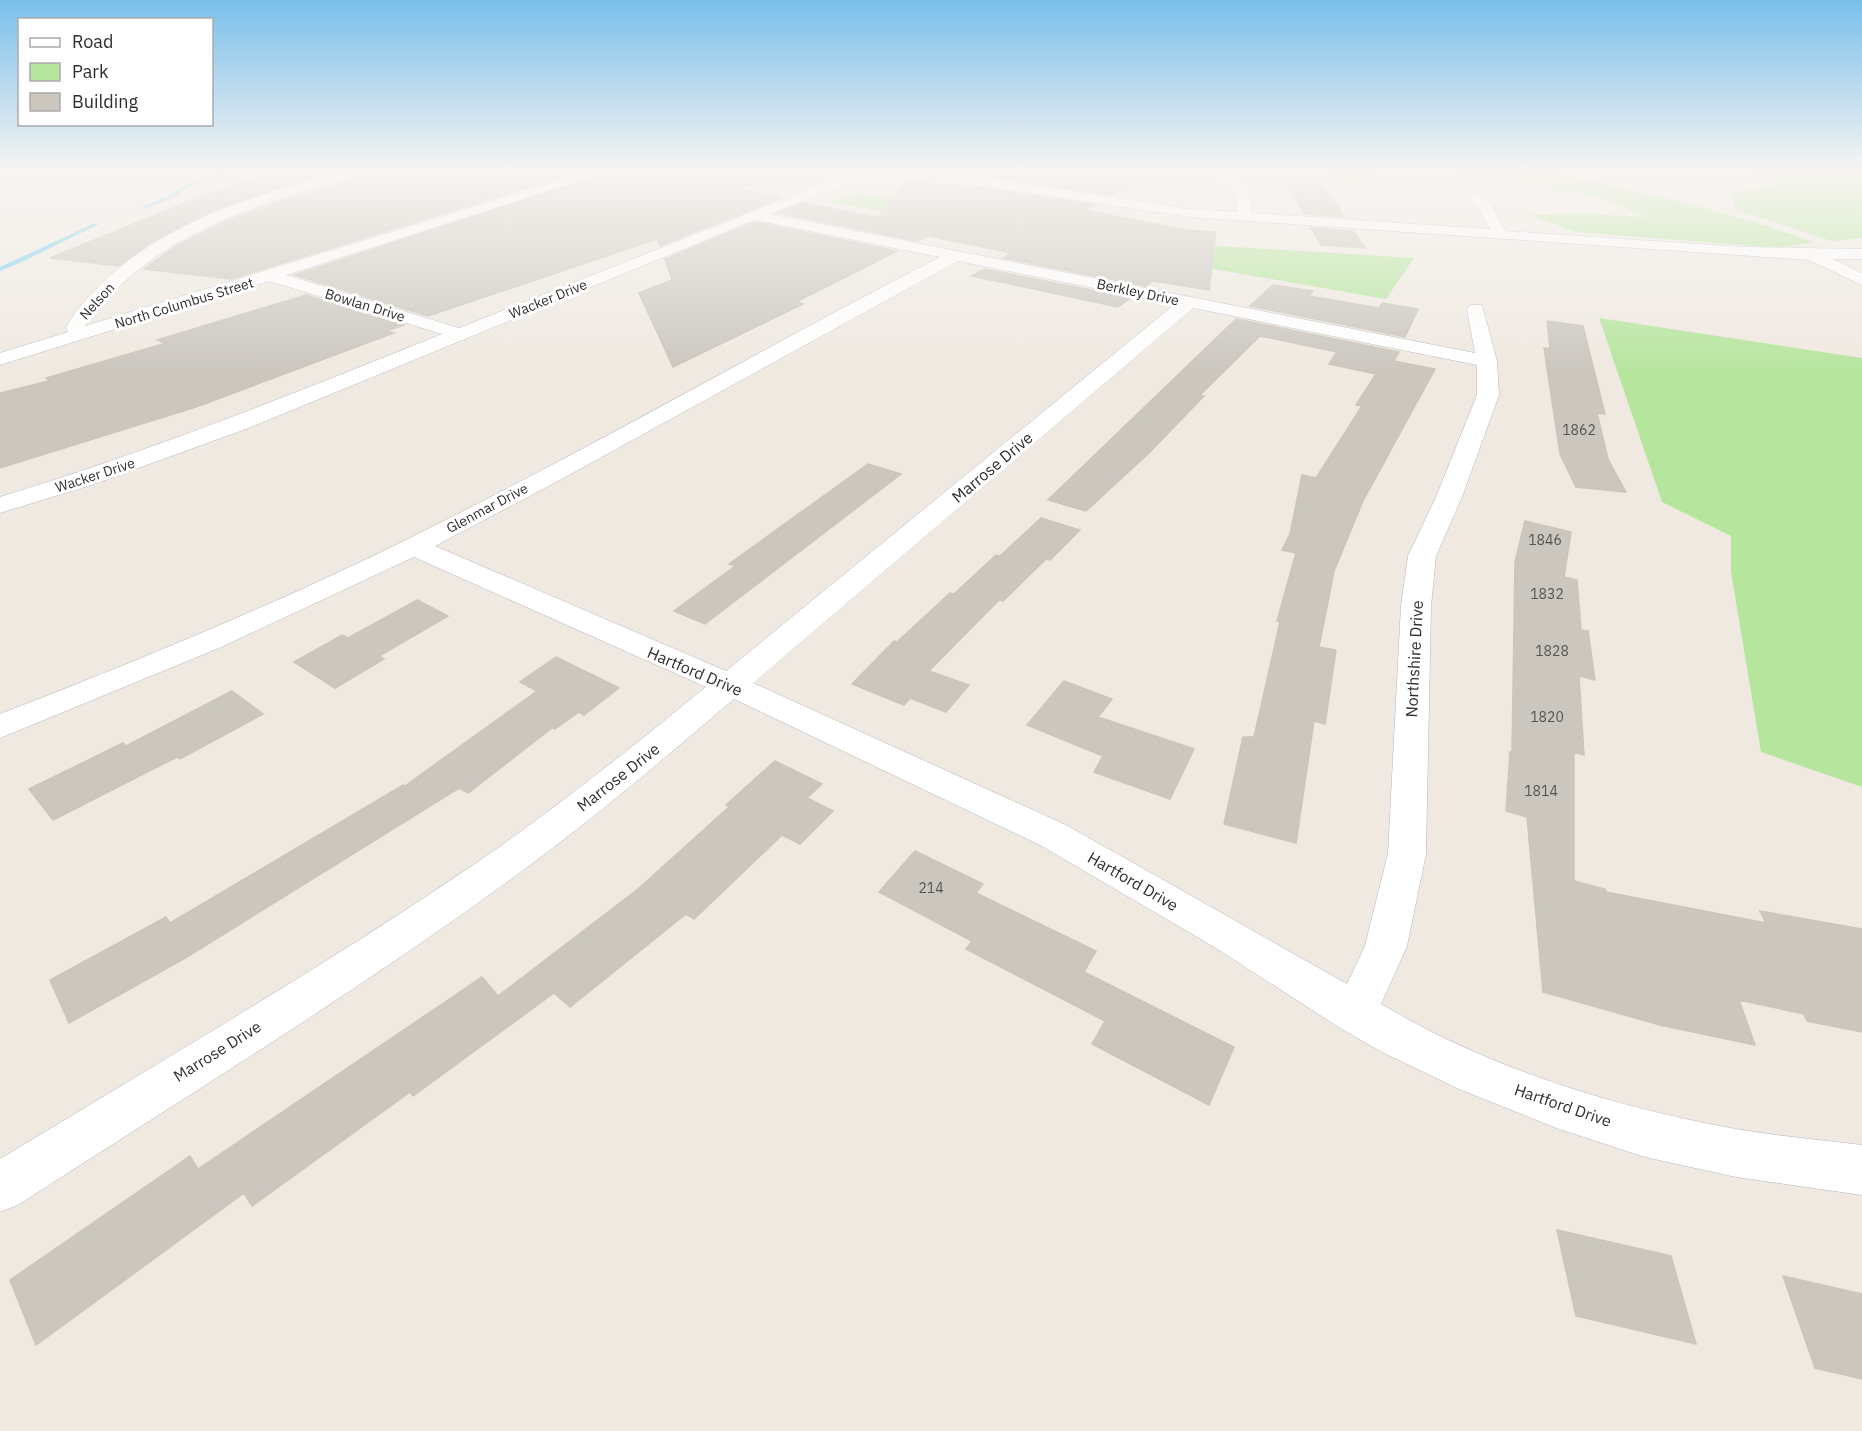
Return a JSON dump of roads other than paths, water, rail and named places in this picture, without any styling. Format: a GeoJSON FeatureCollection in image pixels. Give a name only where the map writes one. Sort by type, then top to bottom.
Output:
{"type":"FeatureCollection","features":[{"type":"Feature","properties":{"kind":"street","name":"Nelson"},"geometry":{"type":"LineString","coordinates":[[82,335],[75,328],[80,317],[133,264],[156,248],[179,237]]}},
{"type":"Feature","properties":{"kind":"street","name":"North Columbus Street"},"geometry":{"type":"LineString","coordinates":[[0,358],[82,335],[395,237]]}},
{"type":"Feature","properties":{"kind":"street","name":"Wacker Drive"},"geometry":{"type":"LineString","coordinates":[[0,505],[172,448],[700,237]]}},
{"type":"Feature","properties":{"kind":"street","name":"Berkley Drive"},"geometry":{"type":"LineString","coordinates":[[864,237],[1487,361]]}},
{"type":"Feature","properties":{"kind":"street","name":"Wacker Drive"},"geometry":{"type":"LineString","coordinates":[[1541,237],[1811,255],[1862,254]]}},
{"type":"Feature","properties":{"kind":"street","name":"Glenmar Drive"},"geometry":{"type":"LineString","coordinates":[[0,727],[210,641],[414,547],[855,307],[956,255]]}},
{"type":"Feature","properties":{"kind":"street"},"geometry":{"type":"LineString","coordinates":[[1811,255],[1862,280]]}},
{"type":"Feature","properties":{"kind":"street","name":"Bowlan Drive"},"geometry":{"type":"LineString","coordinates":[[270,276],[460,334]]}},
{"type":"Feature","properties":{"kind":"street","name":"Marrose Drive"},"geometry":{"type":"LineString","coordinates":[[0,1187],[370,955],[494,871],[616,780],[732,686],[1189,302]]}},
{"type":"Feature","properties":{"kind":"street","name":"Northshire Drive"},"geometry":{"type":"LineString","coordinates":[[1356,1014],[1386,946],[1400,897],[1407,854],[1416,606],[1422,556],[1449,497],[1488,395],[1487,361],[1476,309]]}},
{"type":"Feature","properties":{"kind":"street","name":"Hartford Drive"},"geometry":{"type":"LineString","coordinates":[[414,547],[732,686],[1053,835],[1230,936],[1398,1038],[1475,1074],[1580,1113],[1645,1133],[1736,1154],[1862,1170]]}},
{"type":"Feature","properties":{"kind":"waterway"},"geometry":{"type":"LineString","coordinates":[[0,269],[70,237]]}}]}
